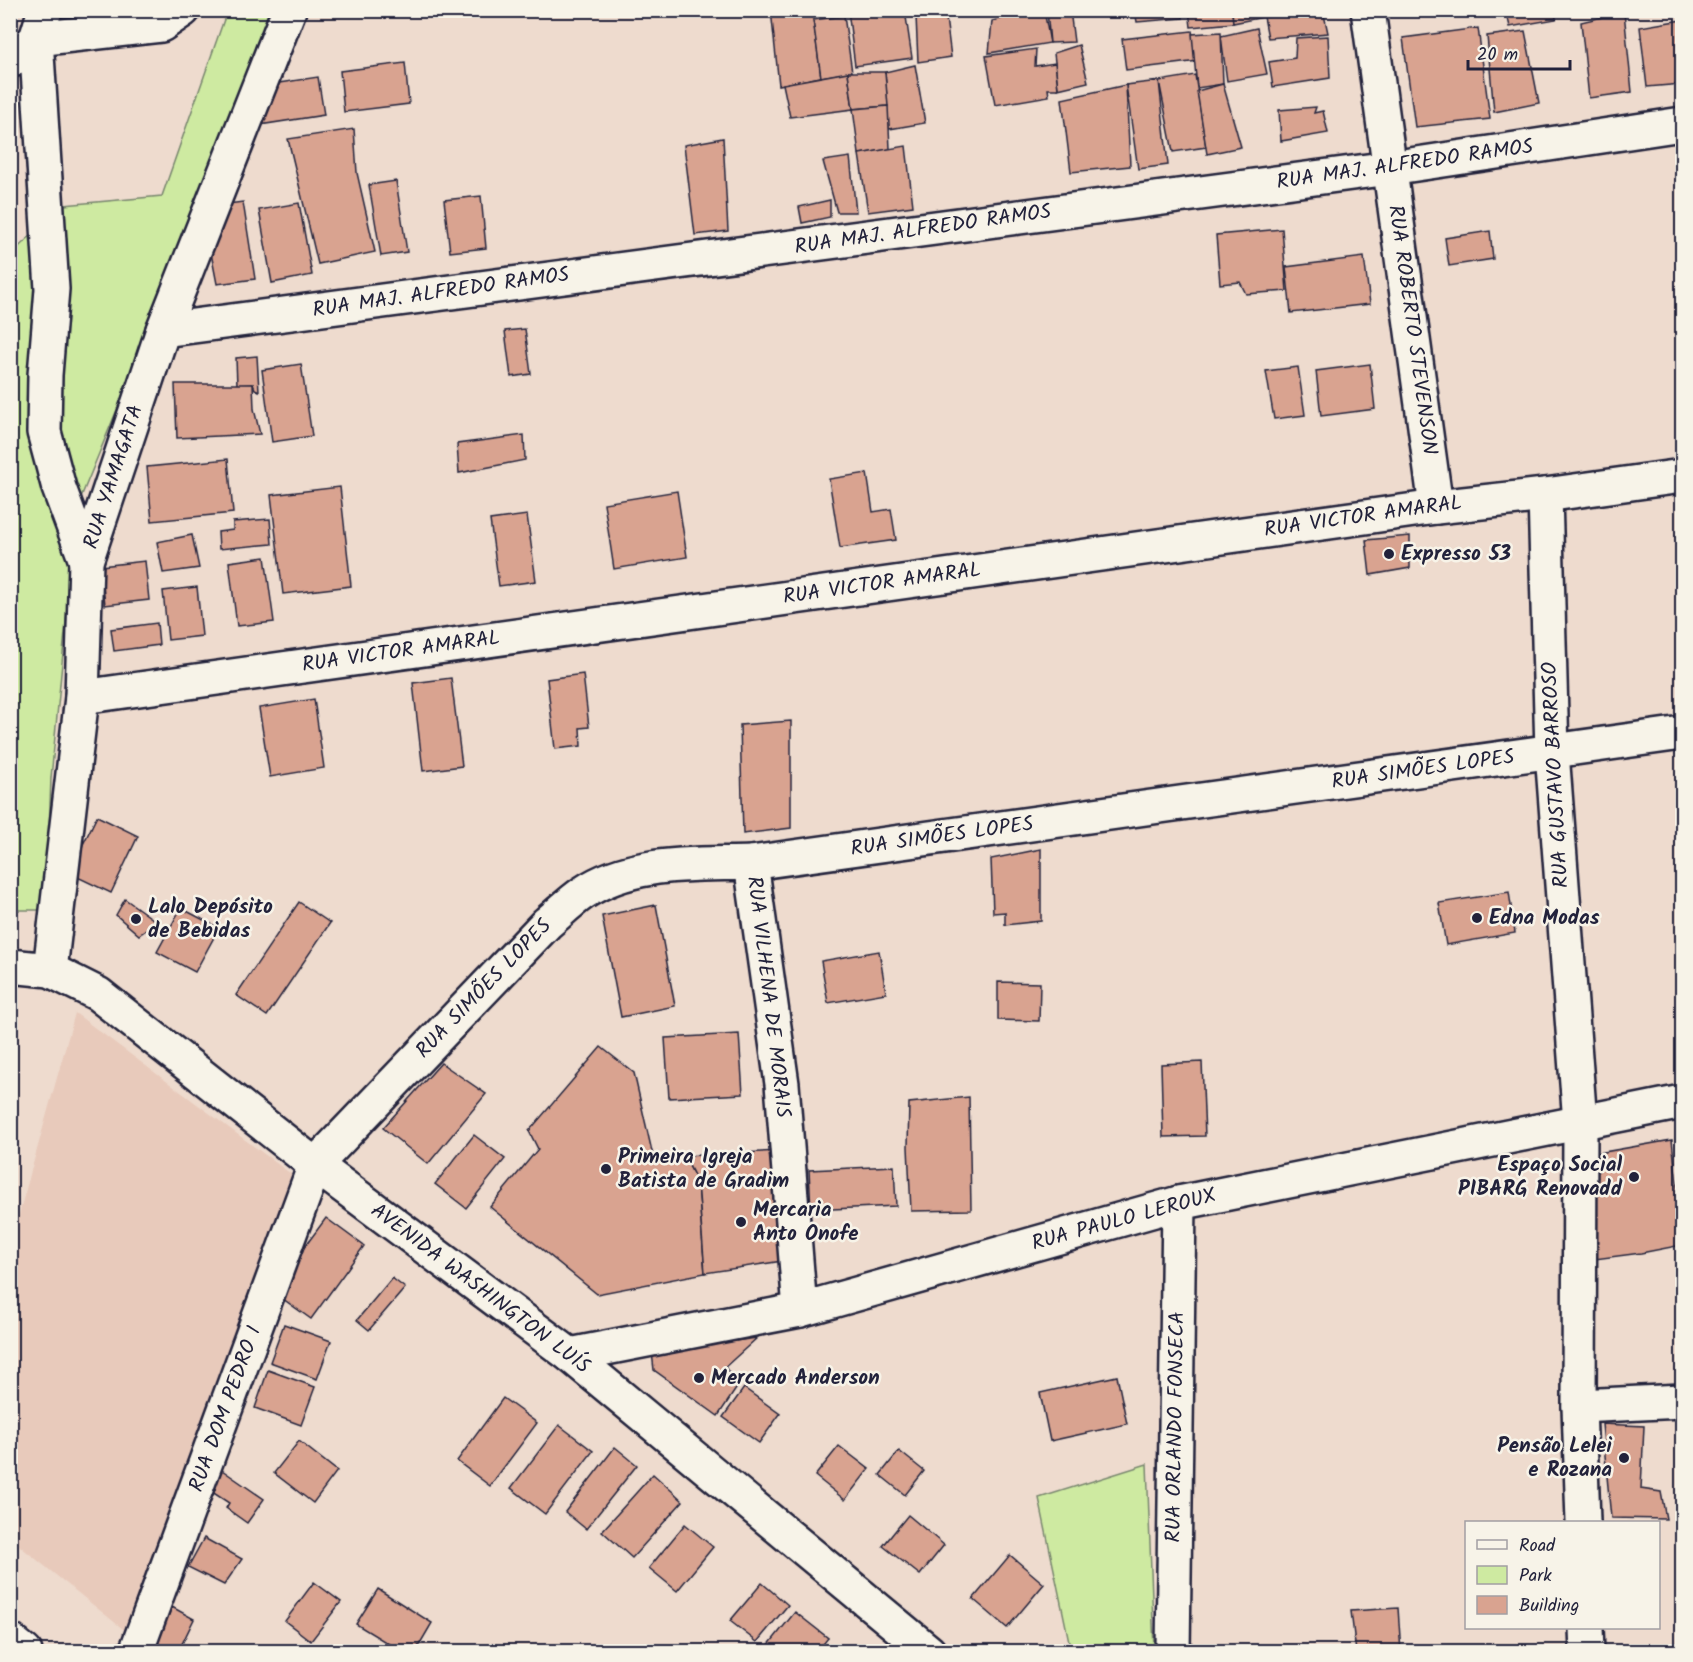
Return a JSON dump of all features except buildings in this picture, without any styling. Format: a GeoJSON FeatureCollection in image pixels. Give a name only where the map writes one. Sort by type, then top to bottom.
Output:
{"type":"FeatureCollection","features":[{"type":"Feature","properties":{"kind":"street"},"geometry":{"type":"LineString","coordinates":[[10,61],[41,25],[161,26],[183,10]]}},
{"type":"Feature","properties":{"kind":"street","name":"RUA YAMAGATA"},"geometry":{"type":"LineString","coordinates":[[50,970],[82,697],[86,561],[163,330],[289,10]]}},
{"type":"Feature","properties":{"kind":"street","name":"RUA ROBERTO STEVENSON"},"geometry":{"type":"LineString","coordinates":[[1368,10],[1436,507]]}},
{"type":"Feature","properties":{"kind":"street"},"geometry":{"type":"LineString","coordinates":[[41,25],[52,290],[45,375],[44,432],[59,488],[86,561]]}},
{"type":"Feature","properties":{"kind":"street","name":"RUA MAJ. ALFREDO RAMOS"},"geometry":{"type":"LineString","coordinates":[[163,330],[1390,168],[1683,124]]}},
{"type":"Feature","properties":{"kind":"street","name":"RUA VICTOR AMARAL"},"geometry":{"type":"LineString","coordinates":[[82,697],[1436,507],[1683,476]]}},
{"type":"Feature","properties":{"kind":"street","name":"RUA GUSTAVO BARROSO"},"geometry":{"type":"LineString","coordinates":[[1545,495],[1552,752],[1580,1123],[1579,1406],[1583,1521]]}},
{"type":"Feature","properties":{"kind":"street","name":"RUA SIMÕES LOPES"},"geometry":{"type":"LineString","coordinates":[[315,1165],[547,923],[583,893],[614,876],[652,867],[751,863],[1683,733]]}},
{"type":"Feature","properties":{"kind":"street","name":"RUA VILHENA DE MORAIS"},"geometry":{"type":"LineString","coordinates":[[751,863],[782,1083],[800,1310]]}},
{"type":"Feature","properties":{"kind":"street","name":"AVENIDA WASHINGTON LUÍS"},"geometry":{"type":"LineString","coordinates":[[10,966],[50,970],[98,994],[315,1165],[570,1355],[929,1652]]}},
{"type":"Feature","properties":{"kind":"street","name":"RUA PAULO LEROUX"},"geometry":{"type":"LineString","coordinates":[[570,1355],[800,1310],[1179,1203],[1683,1102]]}},
{"type":"Feature","properties":{"kind":"street","name":"RUA DOM PEDRO I"},"geometry":{"type":"LineString","coordinates":[[136,1652],[315,1165]]}},
{"type":"Feature","properties":{"kind":"street","name":"RUA ORLANDO FONSECA"},"geometry":{"type":"LineString","coordinates":[[1173,1652],[1179,1203]]}},
{"type":"Feature","properties":{"kind":"street"},"geometry":{"type":"LineString","coordinates":[[1579,1406],[1683,1401]]}},
{"type":"Feature","properties":{"kind":"street"},"geometry":{"type":"LineString","coordinates":[[1586,1629],[1587,1652]]}},
{"type":"Feature","properties":{"kind":"street"},"geometry":{"type":"LineString","coordinates":[[10,1640],[25,1652]]}},
{"type":"Feature","properties":{"kind":"shaded area"},"geometry":{"type":"Polygon","coordinates":[[[75,1013],[299,1180],[133,1637],[11,1539],[11,1243],[75,1013]]]}},
{"type":"Feature","properties":{"kind":"green space"},"geometry":{"type":"Polygon","coordinates":[[[227,11],[274,11],[184,247],[77,507],[51,778],[46,910],[11,910],[11,254],[64,205],[162,196],[227,11]]]}},
{"type":"Feature","properties":{"kind":"green space"},"geometry":{"type":"Polygon","coordinates":[[[1147,1464],[1154,1651],[1071,1651],[1039,1498],[1147,1464]]]}},
{"type":"Feature","properties":{"kind":"place","name":"Expresso 53"},"geometry":{"type":"Point","coordinates":[1389,554]}},
{"type":"Feature","properties":{"kind":"place","name":"Edna Modas"},"geometry":{"type":"Point","coordinates":[1477,918]}},
{"type":"Feature","properties":{"kind":"place","name":"Lalo Depósito de Bebidas"},"geometry":{"type":"Point","coordinates":[136,919]}},
{"type":"Feature","properties":{"kind":"place","name":"Primeira Igreja Batista de Gradim"},"geometry":{"type":"Point","coordinates":[606,1169]}},
{"type":"Feature","properties":{"kind":"place","name":"Espaço Social PIBARG Renovadd"},"geometry":{"type":"Point","coordinates":[1634,1177]}},
{"type":"Feature","properties":{"kind":"place","name":"Mercaria Anto Onofe"},"geometry":{"type":"Point","coordinates":[741,1222]}},
{"type":"Feature","properties":{"kind":"place","name":"Mercado Anderson"},"geometry":{"type":"Point","coordinates":[699,1378]}},
{"type":"Feature","properties":{"kind":"place","name":"Pensão Lelei e Rozana"},"geometry":{"type":"Point","coordinates":[1624,1458]}}]}
